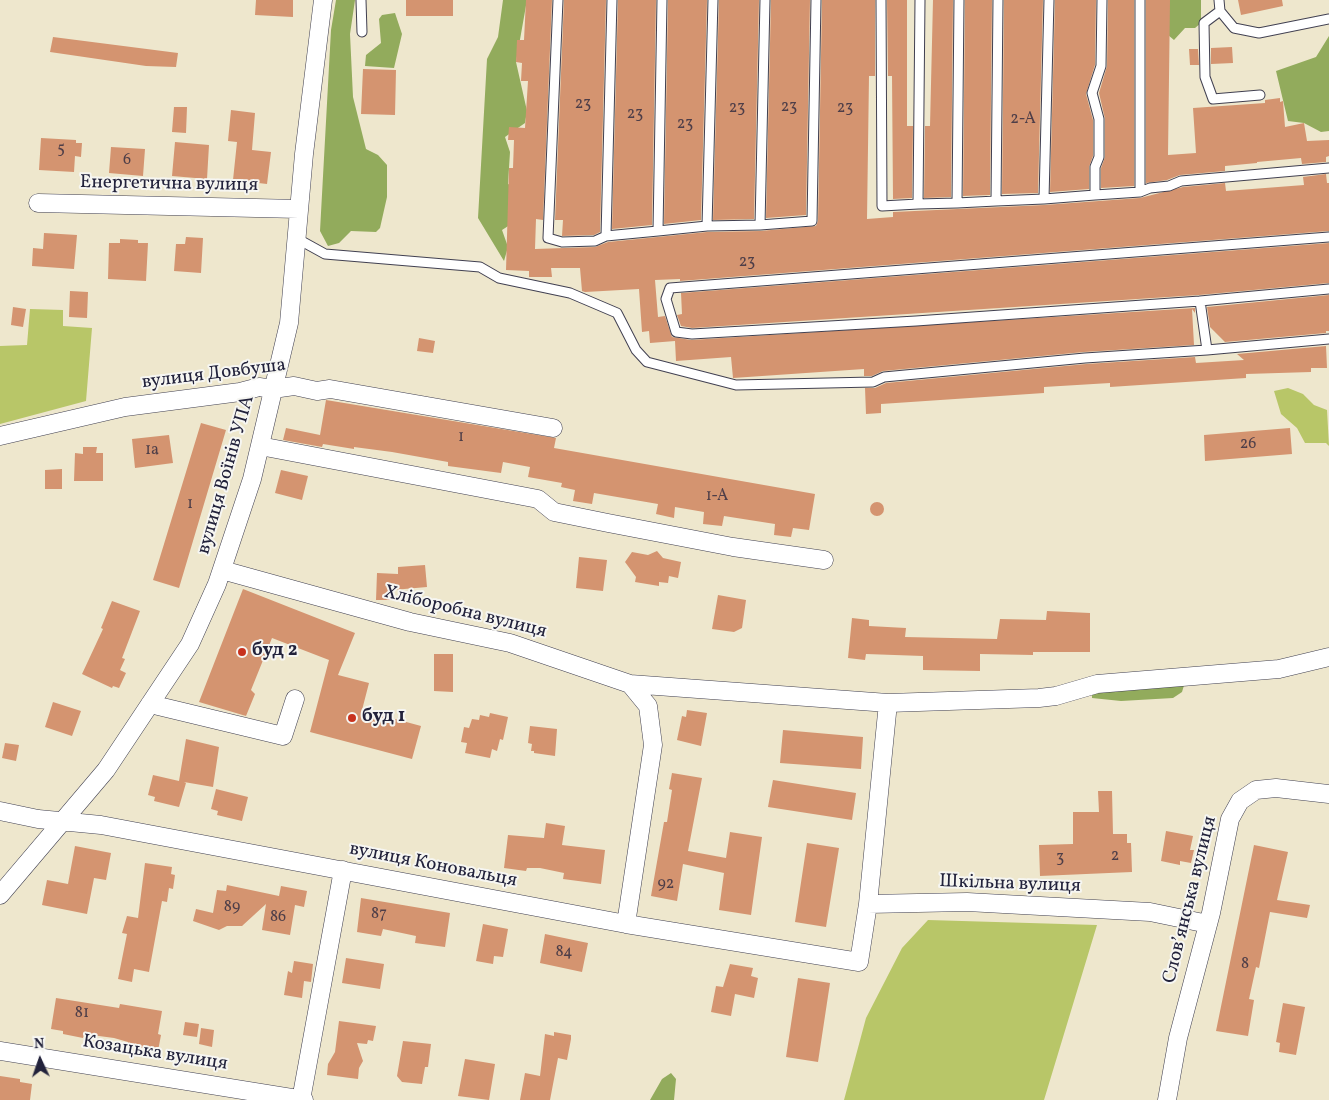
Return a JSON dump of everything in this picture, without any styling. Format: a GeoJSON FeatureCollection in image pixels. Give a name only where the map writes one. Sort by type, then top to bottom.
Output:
{"type":"FeatureCollection","features":[{"type":"Feature","properties":{"kind":"street","name":"вулиця Воїнів УПА"},"geometry":{"type":"LineString","coordinates":[[0,895],[106,770],[190,644],[222,570],[252,479],[288,323],[323,0]]}},
{"type":"Feature","properties":{"kind":"street","name":"Енергетична вулиця"},"geometry":{"type":"LineString","coordinates":[[38,203],[299,209]]}},
{"type":"Feature","properties":{"kind":"street","name":"вулиця Довбуша"},"geometry":{"type":"LineString","coordinates":[[0,436],[125,407],[240,392],[259,387],[273,389],[294,386],[318,391],[330,389],[553,428]]}},
{"type":"Feature","properties":{"kind":"street"},"geometry":{"type":"LineString","coordinates":[[260,446],[538,499],[554,512],[618,525],[733,547],[824,560]]}},
{"type":"Feature","properties":{"kind":"street","name":"Хліборобна вулиця"},"geometry":{"type":"LineString","coordinates":[[222,570],[410,622],[510,643],[630,684],[888,703],[1038,698],[1056,696],[1097,684],[1279,669],[1329,657]]}},
{"type":"Feature","properties":{"kind":"street"},"geometry":{"type":"LineString","coordinates":[[626,924],[653,745],[648,706],[630,684]]}},
{"type":"Feature","properties":{"kind":"street"},"geometry":{"type":"LineString","coordinates":[[150,704],[283,736],[295,699]]}},
{"type":"Feature","properties":{"kind":"street"},"geometry":{"type":"LineString","coordinates":[[868,904],[888,703]]}},
{"type":"Feature","properties":{"kind":"street","name":"Словʼянська вулиця"},"geometry":{"type":"LineString","coordinates":[[1167,1100],[1178,1038],[1208,924],[1230,819],[1240,801],[1256,790],[1276,788],[1329,794]]}},
{"type":"Feature","properties":{"kind":"street","name":"вулиця Коновальця"},"geometry":{"type":"LineString","coordinates":[[0,811],[38,819],[64,820],[225,847],[626,924],[859,962],[868,904]]}},
{"type":"Feature","properties":{"kind":"street"},"geometry":{"type":"LineString","coordinates":[[302,1100],[343,870]]}},
{"type":"Feature","properties":{"kind":"street","name":"Шкільна вулиця"},"geometry":{"type":"LineString","coordinates":[[868,904],[967,902],[1150,912],[1208,924]]}},
{"type":"Feature","properties":{"kind":"street","name":"Козацька вулиця"},"geometry":{"type":"LineString","coordinates":[[0,1051],[302,1100]]}},
{"type":"Feature","properties":{"kind":"lane"},"geometry":{"type":"LineString","coordinates":[[362,0],[362,32]]}},
{"type":"Feature","properties":{"kind":"lane"},"geometry":{"type":"LineString","coordinates":[[558,0],[548,238],[562,242],[595,241],[606,236],[707,226],[760,225],[812,221],[816,0]]}},
{"type":"Feature","properties":{"kind":"lane"},"geometry":{"type":"LineString","coordinates":[[606,236],[612,0]]}},
{"type":"Feature","properties":{"kind":"lane"},"geometry":{"type":"LineString","coordinates":[[658,231],[662,0]]}},
{"type":"Feature","properties":{"kind":"lane"},"geometry":{"type":"LineString","coordinates":[[707,226],[712,0]]}},
{"type":"Feature","properties":{"kind":"lane"},"geometry":{"type":"LineString","coordinates":[[760,225],[765,0]]}},
{"type":"Feature","properties":{"kind":"lane"},"geometry":{"type":"LineString","coordinates":[[881,0],[882,206],[1140,192],[1150,188],[1169,186],[1181,181],[1329,168]]}},
{"type":"Feature","properties":{"kind":"lane"},"geometry":{"type":"LineString","coordinates":[[918,204],[920,0]]}},
{"type":"Feature","properties":{"kind":"lane"},"geometry":{"type":"LineString","coordinates":[[957,203],[959,0]]}},
{"type":"Feature","properties":{"kind":"lane"},"geometry":{"type":"LineString","coordinates":[[996,201],[998,0]]}},
{"type":"Feature","properties":{"kind":"lane"},"geometry":{"type":"LineString","coordinates":[[1044,198],[1050,0]]}},
{"type":"Feature","properties":{"kind":"lane"},"geometry":{"type":"LineString","coordinates":[[1095,194],[1095,167],[1099,157],[1099,119],[1092,93],[1101,66],[1102,0]]}},
{"type":"Feature","properties":{"kind":"lane"},"geometry":{"type":"LineString","coordinates":[[1140,0],[1140,192]]}},
{"type":"Feature","properties":{"kind":"lane"},"geometry":{"type":"LineString","coordinates":[[1219,0],[1220,11],[1234,28],[1259,33],[1329,19]]}},
{"type":"Feature","properties":{"kind":"lane"},"geometry":{"type":"LineString","coordinates":[[1220,11],[1204,23],[1205,77],[1213,99],[1260,95]]}},
{"type":"Feature","properties":{"kind":"lane"},"geometry":{"type":"LineString","coordinates":[[296,238],[325,254],[480,267],[506,280],[570,293],[617,313],[636,350],[647,362],[736,385],[872,382],[884,377],[1085,358],[1329,339]]}},
{"type":"Feature","properties":{"kind":"lane"},"geometry":{"type":"LineString","coordinates":[[1329,238],[670,288],[666,299],[676,332],[692,334],[955,319],[1200,301],[1329,289]]}},
{"type":"Feature","properties":{"kind":"lane"},"geometry":{"type":"LineString","coordinates":[[1200,301],[1207,350]]}},
{"type":"Feature","properties":{"kind":"green space"},"geometry":{"type":"Polygon","coordinates":[[[336,0],[355,0],[350,34],[353,97],[366,149],[378,155],[387,165],[387,197],[380,228],[376,232],[351,231],[339,243],[328,246],[320,231],[331,30],[336,0]]]}},
{"type":"Feature","properties":{"kind":"green space"},"geometry":{"type":"Polygon","coordinates":[[[503,0],[527,0],[516,62],[527,111],[525,123],[505,137],[510,152],[508,184],[528,192],[516,221],[502,230],[508,247],[504,261],[478,218],[487,59],[498,37],[503,0]]]}},
{"type":"Feature","properties":{"kind":"green space"},"geometry":{"type":"Polygon","coordinates":[[[1154,0],[1201,0],[1201,23],[1195,28],[1185,28],[1174,40],[1162,30],[1154,0]]]}},
{"type":"Feature","properties":{"kind":"green space"},"geometry":{"type":"Polygon","coordinates":[[[395,13],[402,34],[394,68],[365,66],[366,55],[381,43],[379,19],[382,15],[395,13]]]}},
{"type":"Feature","properties":{"kind":"green space"},"geometry":{"type":"Polygon","coordinates":[[[1329,36],[1329,131],[1321,132],[1304,123],[1288,121],[1276,71],[1316,57],[1329,36]]]}},
{"type":"Feature","properties":{"kind":"green space"},"geometry":{"type":"Polygon","coordinates":[[[30,309],[63,310],[63,326],[92,328],[86,401],[0,424],[0,346],[27,345],[30,309]]]}},
{"type":"Feature","properties":{"kind":"green space"},"geometry":{"type":"Polygon","coordinates":[[[1288,388],[1303,394],[1314,405],[1327,410],[1329,446],[1326,443],[1305,443],[1297,428],[1281,414],[1274,391],[1288,388]]]}},
{"type":"Feature","properties":{"kind":"green space"},"geometry":{"type":"Polygon","coordinates":[[[1185,682],[1182,692],[1173,698],[1121,701],[1092,698],[1092,693],[1185,682]]]}},
{"type":"Feature","properties":{"kind":"green space"},"geometry":{"type":"Polygon","coordinates":[[[928,920],[1097,925],[1044,1100],[844,1100],[866,1018],[902,948],[928,920]]]}},
{"type":"Feature","properties":{"kind":"green space"},"geometry":{"type":"Polygon","coordinates":[[[671,1073],[676,1079],[674,1100],[650,1100],[662,1079],[671,1073]]]}},
{"type":"Feature","properties":{"kind":"building"},"geometry":{"type":"Polygon","coordinates":[[[256,0],[293,0],[293,17],[255,15],[256,0]]]}},
{"type":"Feature","properties":{"kind":"building"},"geometry":{"type":"Polygon","coordinates":[[[406,0],[453,0],[453,16],[406,16],[406,0]]]}},
{"type":"Feature","properties":{"kind":"building"},"geometry":{"type":"Polygon","coordinates":[[[526,0],[552,0],[543,220],[536,219],[535,249],[595,247],[608,242],[707,232],[760,231],[816,226],[818,221],[822,0],[875,0],[875,76],[869,76],[867,219],[893,217],[893,212],[1044,205],[1140,198],[1183,187],[1225,183],[1226,191],[1304,185],[1303,177],[1326,174],[1327,183],[1329,183],[1329,231],[680,281],[680,279],[655,280],[658,317],[665,316],[672,337],[691,340],[1195,308],[1195,313],[1192,309],[1194,345],[1084,352],[883,371],[872,376],[864,376],[864,369],[733,378],[731,357],[676,361],[675,341],[650,343],[649,331],[642,332],[639,289],[582,291],[580,268],[551,268],[552,277],[529,277],[529,271],[506,270],[509,168],[513,168],[514,140],[508,140],[509,127],[525,128],[528,81],[521,81],[522,63],[516,62],[517,40],[524,40],[526,0]]]}},
{"type":"Feature","properties":{"kind":"building"},"geometry":{"type":"Polygon","coordinates":[[[564,0],[606,0],[600,232],[594,235],[562,236],[563,220],[555,220],[564,0]]]}},
{"type":"Feature","properties":{"kind":"building"},"geometry":{"type":"Polygon","coordinates":[[[618,0],[656,0],[652,225],[612,229],[618,0]]]}},
{"type":"Feature","properties":{"kind":"building"},"geometry":{"type":"Polygon","coordinates":[[[668,0],[707,0],[701,220],[664,224],[668,0]]]}},
{"type":"Feature","properties":{"kind":"building"},"geometry":{"type":"Polygon","coordinates":[[[719,0],[759,0],[754,219],[713,220],[719,0]]]}},
{"type":"Feature","properties":{"kind":"building"},"geometry":{"type":"Polygon","coordinates":[[[771,0],[810,0],[806,215],[766,218],[771,0]]]}},
{"type":"Feature","properties":{"kind":"building"},"geometry":{"type":"Polygon","coordinates":[[[887,0],[907,0],[907,126],[913,126],[912,198],[893,199],[892,76],[888,76],[887,0]]]}},
{"type":"Feature","properties":{"kind":"building"},"geometry":{"type":"Polygon","coordinates":[[[933,0],[953,0],[951,197],[924,198],[925,126],[930,126],[933,0]]]}},
{"type":"Feature","properties":{"kind":"building"},"geometry":{"type":"Polygon","coordinates":[[[965,0],[992,0],[990,195],[963,196],[965,0]]]}},
{"type":"Feature","properties":{"kind":"building"},"geometry":{"type":"Polygon","coordinates":[[[1004,0],[1043,0],[1038,193],[1002,194],[1004,0]]]}},
{"type":"Feature","properties":{"kind":"building"},"geometry":{"type":"Polygon","coordinates":[[[1055,0],[1096,0],[1095,65],[1086,94],[1093,120],[1093,156],[1089,167],[1089,189],[1050,192],[1055,0]]]}},
{"type":"Feature","properties":{"kind":"building"},"geometry":{"type":"Polygon","coordinates":[[[1108,0],[1134,0],[1134,186],[1101,188],[1101,168],[1105,157],[1105,119],[1099,93],[1107,66],[1108,0]]]}},
{"type":"Feature","properties":{"kind":"building"},"geometry":{"type":"Polygon","coordinates":[[[1146,0],[1170,0],[1168,155],[1196,153],[1193,108],[1265,103],[1265,100],[1280,98],[1280,102],[1283,101],[1285,127],[1304,123],[1307,141],[1329,140],[1329,156],[1326,157],[1326,162],[1302,164],[1301,158],[1257,162],[1225,166],[1225,171],[1180,175],[1167,180],[1146,183],[1146,0]]]}},
{"type":"Feature","properties":{"kind":"building"},"geometry":{"type":"Polygon","coordinates":[[[1238,0],[1282,0],[1283,6],[1241,15],[1238,0]]]}},
{"type":"Feature","properties":{"kind":"building"},"geometry":{"type":"Polygon","coordinates":[[[53,37],[178,53],[176,67],[146,66],[50,52],[53,37]]]}},
{"type":"Feature","properties":{"kind":"building"},"geometry":{"type":"Polygon","coordinates":[[[1232,47],[1233,63],[1211,64],[1211,48],[1232,47]]]}},
{"type":"Feature","properties":{"kind":"building"},"geometry":{"type":"Polygon","coordinates":[[[1189,49],[1198,49],[1199,65],[1190,65],[1189,49]]]}},
{"type":"Feature","properties":{"kind":"building"},"geometry":{"type":"Polygon","coordinates":[[[363,69],[396,70],[395,115],[361,114],[363,69]]]}},
{"type":"Feature","properties":{"kind":"building"},"geometry":{"type":"Polygon","coordinates":[[[174,107],[187,107],[186,133],[172,132],[174,107]]]}},
{"type":"Feature","properties":{"kind":"building"},"geometry":{"type":"Polygon","coordinates":[[[231,110],[255,113],[252,150],[271,152],[267,184],[233,180],[237,142],[228,141],[231,110]]]}},
{"type":"Feature","properties":{"kind":"building"},"geometry":{"type":"Polygon","coordinates":[[[41,138],[76,140],[76,143],[82,143],[81,157],[75,156],[74,172],[39,170],[41,138]]]}},
{"type":"Feature","properties":{"kind":"building"},"geometry":{"type":"Polygon","coordinates":[[[175,142],[209,145],[207,179],[172,176],[175,142]]]}},
{"type":"Feature","properties":{"kind":"building"},"geometry":{"type":"Polygon","coordinates":[[[111,147],[145,149],[143,176],[109,173],[111,147]]]}},
{"type":"Feature","properties":{"kind":"building"},"geometry":{"type":"Polygon","coordinates":[[[44,233],[77,235],[74,269],[32,266],[33,248],[43,249],[44,233]]]}},
{"type":"Feature","properties":{"kind":"building"},"geometry":{"type":"Polygon","coordinates":[[[186,237],[203,238],[201,273],[174,271],[176,244],[185,244],[186,237]]]}},
{"type":"Feature","properties":{"kind":"building"},"geometry":{"type":"Polygon","coordinates":[[[120,239],[138,240],[138,243],[148,243],[146,281],[108,279],[109,243],[120,243],[120,239]]]}},
{"type":"Feature","properties":{"kind":"building"},"geometry":{"type":"Polygon","coordinates":[[[1329,243],[1329,283],[1199,295],[692,328],[681,326],[677,315],[682,314],[681,293],[1329,243]]]}},
{"type":"Feature","properties":{"kind":"building"},"geometry":{"type":"Polygon","coordinates":[[[70,291],[88,292],[87,318],[69,317],[70,291]]]}},
{"type":"Feature","properties":{"kind":"building"},"geometry":{"type":"Polygon","coordinates":[[[1329,295],[1329,331],[1326,331],[1326,333],[1225,342],[1210,327],[1207,307],[1329,295]]]}},
{"type":"Feature","properties":{"kind":"building"},"geometry":{"type":"Polygon","coordinates":[[[13,307],[26,309],[23,327],[11,325],[13,307]]]}},
{"type":"Feature","properties":{"kind":"building"},"geometry":{"type":"Polygon","coordinates":[[[419,338],[435,341],[433,353],[417,351],[419,338]]]}},
{"type":"Feature","properties":{"kind":"building"},"geometry":{"type":"Polygon","coordinates":[[[1326,346],[1327,368],[1311,368],[1311,372],[1246,374],[1246,378],[1110,387],[1110,383],[1044,387],[1044,393],[881,404],[881,413],[866,414],[865,388],[875,388],[886,383],[1086,364],[1195,357],[1196,363],[1244,360],[1237,354],[1326,346]]]}},
{"type":"Feature","properties":{"kind":"building"},"geometry":{"type":"Polygon","coordinates":[[[326,400],[556,438],[554,448],[815,494],[809,530],[793,528],[791,537],[774,535],[775,524],[724,516],[722,526],[703,524],[704,512],[675,507],[674,518],[656,514],[658,504],[594,493],[592,504],[573,501],[575,490],[561,487],[562,483],[528,477],[530,467],[503,462],[501,473],[448,466],[448,462],[392,452],[323,444],[322,447],[283,440],[286,428],[320,435],[326,400]]]}},
{"type":"Feature","properties":{"kind":"building"},"geometry":{"type":"Polygon","coordinates":[[[201,423],[226,430],[179,588],[153,580],[201,423]]]}},
{"type":"Feature","properties":{"kind":"building"},"geometry":{"type":"Polygon","coordinates":[[[1290,428],[1292,454],[1205,461],[1204,435],[1290,428]]]}},
{"type":"Feature","properties":{"kind":"building"},"geometry":{"type":"Polygon","coordinates":[[[169,435],[173,463],[135,468],[132,439],[169,435]]]}},
{"type":"Feature","properties":{"kind":"building"},"geometry":{"type":"Polygon","coordinates":[[[83,447],[97,447],[96,453],[103,453],[103,481],[74,481],[75,453],[83,454],[83,447]]]}},
{"type":"Feature","properties":{"kind":"building"},"geometry":{"type":"Polygon","coordinates":[[[62,469],[62,489],[45,489],[45,470],[62,469]]]}},
{"type":"Feature","properties":{"kind":"building"},"geometry":{"type":"Polygon","coordinates":[[[281,470],[308,476],[302,500],[275,493],[281,470]]]}},
{"type":"Feature","properties":{"kind":"building"},"geometry":{"type":"Polygon","coordinates":[[[874,502],[880,502],[884,509],[880,516],[874,516],[870,512],[870,506],[874,502]]]}},
{"type":"Feature","properties":{"kind":"building"},"geometry":{"type":"Polygon","coordinates":[[[657,551],[663,558],[681,562],[678,578],[669,576],[668,583],[659,582],[659,586],[635,582],[636,577],[625,562],[632,552],[648,555],[657,551]]]}},
{"type":"Feature","properties":{"kind":"building"},"geometry":{"type":"Polygon","coordinates":[[[579,557],[607,560],[603,591],[576,588],[579,557]]]}},
{"type":"Feature","properties":{"kind":"building"},"geometry":{"type":"Polygon","coordinates":[[[425,565],[427,587],[393,590],[393,600],[376,600],[377,573],[398,574],[398,567],[425,565]]]}},
{"type":"Feature","properties":{"kind":"building","name":"буд 2"},"geometry":{"type":"Polygon","coordinates":[[[243,589],[355,633],[338,675],[369,683],[362,710],[421,726],[412,759],[310,732],[329,660],[272,638],[251,690],[255,694],[246,716],[199,702],[243,589]]]}},
{"type":"Feature","properties":{"kind":"building"},"geometry":{"type":"Polygon","coordinates":[[[718,595],[746,600],[742,628],[734,632],[712,629],[718,595]]]}},
{"type":"Feature","properties":{"kind":"building"},"geometry":{"type":"Polygon","coordinates":[[[112,601],[140,611],[122,658],[125,659],[120,670],[126,673],[119,688],[113,686],[112,688],[82,674],[103,629],[101,628],[112,601]]]}},
{"type":"Feature","properties":{"kind":"building"},"geometry":{"type":"Polygon","coordinates":[[[1047,611],[1090,613],[1090,652],[1033,652],[1033,655],[980,654],[980,671],[923,670],[923,656],[866,654],[865,660],[848,658],[852,618],[869,620],[869,626],[906,628],[905,637],[997,639],[1000,619],[1046,620],[1047,611]]]}},
{"type":"Feature","properties":{"kind":"building"},"geometry":{"type":"Polygon","coordinates":[[[434,654],[453,654],[453,692],[434,691],[434,654]]]}},
{"type":"Feature","properties":{"kind":"building"},"geometry":{"type":"Polygon","coordinates":[[[53,702],[81,711],[72,736],[45,727],[53,702]]]}},
{"type":"Feature","properties":{"kind":"building"},"geometry":{"type":"Polygon","coordinates":[[[687,710],[707,713],[701,746],[677,740],[682,716],[686,717],[687,710]]]}},
{"type":"Feature","properties":{"kind":"building"},"geometry":{"type":"Polygon","coordinates":[[[490,713],[508,717],[503,740],[500,739],[497,751],[492,749],[490,758],[465,753],[467,743],[461,742],[464,727],[469,728],[472,719],[479,720],[480,715],[489,717],[490,713]]]}},
{"type":"Feature","properties":{"kind":"building"},"geometry":{"type":"Polygon","coordinates":[[[530,726],[557,729],[555,756],[531,751],[532,744],[528,743],[530,726]]]}},
{"type":"Feature","properties":{"kind":"building"},"geometry":{"type":"Polygon","coordinates":[[[783,730],[863,737],[861,769],[780,763],[783,730]]]}},
{"type":"Feature","properties":{"kind":"building"},"geometry":{"type":"Polygon","coordinates":[[[186,739],[219,747],[213,787],[184,782],[186,783],[179,807],[154,801],[155,797],[148,795],[153,775],[179,781],[186,739]]]}},
{"type":"Feature","properties":{"kind":"building"},"geometry":{"type":"Polygon","coordinates":[[[5,743],[19,745],[16,761],[2,758],[5,743]]]}},
{"type":"Feature","properties":{"kind":"building"},"geometry":{"type":"Polygon","coordinates":[[[672,773],[702,778],[688,851],[726,858],[730,832],[762,837],[751,915],[719,910],[724,873],[683,864],[677,901],[651,896],[664,822],[667,822],[672,790],[669,789],[672,773]]]}},
{"type":"Feature","properties":{"kind":"building"},"geometry":{"type":"Polygon","coordinates":[[[773,780],[856,793],[852,820],[768,807],[773,780]]]}},
{"type":"Feature","properties":{"kind":"building"},"geometry":{"type":"Polygon","coordinates":[[[216,789],[248,797],[242,821],[217,815],[218,811],[211,809],[216,789]]]}},
{"type":"Feature","properties":{"kind":"building"},"geometry":{"type":"Polygon","coordinates":[[[1098,791],[1112,791],[1113,834],[1127,834],[1127,843],[1131,843],[1132,872],[1040,876],[1039,845],[1073,844],[1073,812],[1099,812],[1098,791]]]}},
{"type":"Feature","properties":{"kind":"building"},"geometry":{"type":"Polygon","coordinates":[[[546,823],[565,826],[562,845],[605,850],[601,884],[563,879],[564,873],[540,868],[527,868],[526,871],[504,868],[508,835],[544,838],[546,823]]]}},
{"type":"Feature","properties":{"kind":"building"},"geometry":{"type":"Polygon","coordinates":[[[1166,831],[1193,836],[1190,850],[1194,850],[1191,863],[1180,861],[1180,865],[1161,861],[1166,831]]]}},
{"type":"Feature","properties":{"kind":"building"},"geometry":{"type":"Polygon","coordinates":[[[807,843],[839,848],[826,927],[795,922],[807,843]]]}},
{"type":"Feature","properties":{"kind":"building"},"geometry":{"type":"Polygon","coordinates":[[[1254,845],[1288,852],[1277,900],[1310,905],[1307,918],[1270,912],[1259,968],[1256,967],[1249,999],[1254,1000],[1248,1036],[1216,1031],[1254,845]]]}},
{"type":"Feature","properties":{"kind":"building"},"geometry":{"type":"Polygon","coordinates":[[[75,846],[111,853],[106,880],[94,878],[87,914],[42,905],[47,880],[68,884],[75,846]]]}},
{"type":"Feature","properties":{"kind":"building"},"geometry":{"type":"Polygon","coordinates":[[[145,863],[172,867],[171,874],[175,875],[173,889],[169,888],[167,902],[162,901],[149,972],[134,969],[132,982],[118,979],[127,934],[122,933],[127,916],[138,918],[145,863]]]}},
{"type":"Feature","properties":{"kind":"building"},"geometry":{"type":"Polygon","coordinates":[[[227,885],[279,896],[281,886],[307,891],[304,907],[295,905],[290,935],[262,930],[266,904],[242,926],[227,926],[219,930],[193,921],[196,909],[213,913],[217,890],[226,891],[227,885]]]}},
{"type":"Feature","properties":{"kind":"building"},"geometry":{"type":"Polygon","coordinates":[[[361,898],[450,913],[445,947],[415,943],[416,936],[383,929],[381,936],[357,932],[361,898]]]}},
{"type":"Feature","properties":{"kind":"building"},"geometry":{"type":"Polygon","coordinates":[[[483,924],[508,929],[503,957],[494,956],[493,964],[476,961],[483,924]]]}},
{"type":"Feature","properties":{"kind":"building"},"geometry":{"type":"Polygon","coordinates":[[[545,934],[588,943],[582,972],[540,963],[545,934]]]}},
{"type":"Feature","properties":{"kind":"building"},"geometry":{"type":"Polygon","coordinates":[[[346,958],[384,964],[380,989],[342,983],[346,958]]]}},
{"type":"Feature","properties":{"kind":"building"},"geometry":{"type":"Polygon","coordinates":[[[294,961],[313,964],[311,982],[304,981],[302,998],[284,995],[288,971],[292,973],[294,961]]]}},
{"type":"Feature","properties":{"kind":"building"},"geometry":{"type":"Polygon","coordinates":[[[730,964],[753,968],[751,976],[758,978],[754,998],[735,994],[731,1016],[711,1012],[716,986],[723,987],[730,964]]]}},
{"type":"Feature","properties":{"kind":"building"},"geometry":{"type":"Polygon","coordinates":[[[798,978],[830,983],[818,1062],[786,1057],[798,978]]]}},
{"type":"Feature","properties":{"kind":"building"},"geometry":{"type":"Polygon","coordinates":[[[56,998],[119,1008],[120,1004],[162,1011],[158,1034],[161,1035],[158,1051],[128,1045],[128,1042],[114,1038],[84,1034],[83,1038],[63,1034],[63,1031],[51,1029],[56,998]]]}},
{"type":"Feature","properties":{"kind":"building"},"geometry":{"type":"Polygon","coordinates":[[[1283,1003],[1305,1007],[1296,1055],[1279,1052],[1280,1043],[1276,1042],[1283,1003]]]}},
{"type":"Feature","properties":{"kind":"building"},"geometry":{"type":"Polygon","coordinates":[[[339,1021],[376,1026],[373,1041],[368,1040],[367,1044],[357,1043],[363,1061],[359,1068],[358,1079],[327,1075],[328,1064],[335,1052],[339,1021]]]}},
{"type":"Feature","properties":{"kind":"building"},"geometry":{"type":"Polygon","coordinates":[[[185,1022],[199,1024],[197,1037],[183,1035],[185,1022]]]}},
{"type":"Feature","properties":{"kind":"building"},"geometry":{"type":"Polygon","coordinates":[[[201,1028],[214,1030],[212,1047],[199,1044],[201,1028]]]}},
{"type":"Feature","properties":{"kind":"building"},"geometry":{"type":"Polygon","coordinates":[[[554,1032],[571,1035],[571,1039],[567,1060],[558,1058],[550,1100],[520,1100],[525,1073],[540,1076],[545,1034],[554,1036],[554,1032]]]}},
{"type":"Feature","properties":{"kind":"building"},"geometry":{"type":"Polygon","coordinates":[[[403,1041],[431,1044],[428,1067],[425,1067],[422,1084],[402,1082],[397,1076],[403,1041]]]}},
{"type":"Feature","properties":{"kind":"building"},"geometry":{"type":"Polygon","coordinates":[[[465,1059],[495,1064],[489,1100],[458,1096],[465,1059]]]}},
{"type":"Feature","properties":{"kind":"building"},"geometry":{"type":"Polygon","coordinates":[[[0,1076],[20,1079],[20,1082],[32,1084],[30,1100],[0,1100],[0,1076]]]}},
{"type":"Feature","properties":{"kind":"place","name":"буд 2"},"geometry":{"type":"Point","coordinates":[242,652]}},
{"type":"Feature","properties":{"kind":"place","name":"буд 1"},"geometry":{"type":"Point","coordinates":[352,718]}}]}
